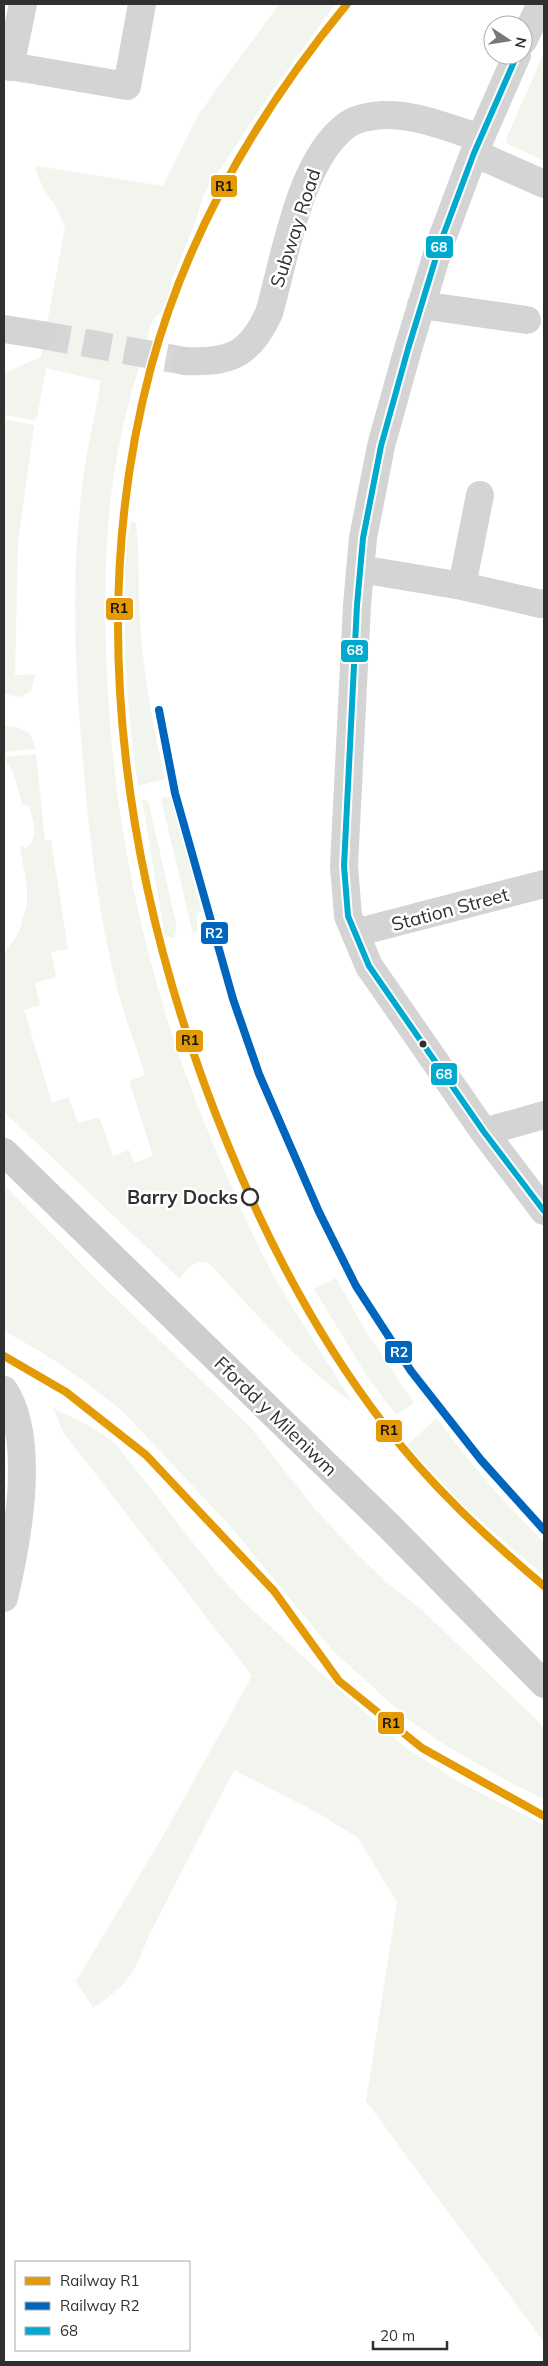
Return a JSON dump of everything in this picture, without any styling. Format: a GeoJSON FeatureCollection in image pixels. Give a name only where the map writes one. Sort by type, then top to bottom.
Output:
{"type":"FeatureCollection","features":[{"type":"Feature","properties":{"kind":"street"},"geometry":{"type":"LineString","coordinates":[[23,4],[7,66],[127,86],[142,4]]}},
{"type":"Feature","properties":{"kind":"street"},"geometry":{"type":"LineString","coordinates":[[533,20],[541,4]]}},
{"type":"Feature","properties":{"kind":"street"},"geometry":{"type":"LineString","coordinates":[[513,65],[477,145],[421,305],[380,446],[369,504],[360,569],[351,700],[344,866],[348,916],[369,966],[484,1132],[544,1211]]}},
{"type":"Feature","properties":{"kind":"street","name":"Subway Road"},"geometry":{"type":"LineString","coordinates":[[185,361],[206,362],[220,360],[250,346],[260,334],[269,313],[309,175],[322,151],[335,135],[348,124],[374,117],[401,116],[424,121],[477,145],[544,184]]}},
{"type":"Feature","properties":{"kind":"street"},"geometry":{"type":"LineString","coordinates":[[421,305],[528,320]]}},
{"type":"Feature","properties":{"kind":"street"},"geometry":{"type":"LineString","coordinates":[[4,329],[42,335]]}},
{"type":"Feature","properties":{"kind":"street"},"geometry":{"type":"LineString","coordinates":[[462,586],[480,495]]}},
{"type":"Feature","properties":{"kind":"street"},"geometry":{"type":"LineString","coordinates":[[360,569],[462,586],[541,604],[544,603]]}},
{"type":"Feature","properties":{"kind":"street","name":"Station Street"},"geometry":{"type":"LineString","coordinates":[[355,934],[544,884]]}},
{"type":"Feature","properties":{"kind":"street"},"geometry":{"type":"LineString","coordinates":[[484,1132],[544,1115]]}},
{"type":"Feature","properties":{"kind":"street","name":"Ffordd y Mileniwm"},"geometry":{"type":"LineString","coordinates":[[4,1152],[389,1526],[544,1684]]}},
{"type":"Feature","properties":{"kind":"street"},"geometry":{"type":"LineString","coordinates":[[4,1390],[15,1416],[22,1468],[16,1542],[4,1598]]}},
{"type":"Feature","properties":{"kind":"shaded area"},"geometry":{"type":"Polygon","coordinates":[[[279,4],[335,4],[266,100],[203,195],[196,220],[172,279],[168,297],[160,313],[153,319],[126,415],[114,474],[108,524],[106,574],[107,674],[111,739],[129,865],[142,926],[176,1047],[198,1107],[260,1250],[274,1276],[353,1403],[295,1354],[208,1262],[191,1266],[180,1279],[4,1112],[4,954],[19,932],[27,904],[27,887],[20,847],[23,846],[24,849],[33,840],[34,824],[29,806],[22,804],[13,772],[4,757],[36,754],[45,841],[51,840],[68,949],[51,952],[56,977],[35,983],[40,1005],[24,1010],[52,1103],[68,1097],[78,1123],[99,1117],[113,1156],[129,1150],[134,1163],[153,1156],[129,1081],[145,1075],[119,996],[100,909],[88,820],[80,728],[75,629],[76,562],[85,467],[101,381],[46,368],[37,418],[34,420],[4,415],[4,373],[41,357],[65,227],[55,205],[43,188],[36,170],[37,166],[163,186],[198,115],[279,4]]]}},
{"type":"Feature","properties":{"kind":"shaded area"},"geometry":{"type":"Polygon","coordinates":[[[544,53],[544,161],[508,144],[506,139],[544,53]]]}},
{"type":"Feature","properties":{"kind":"shaded area"},"geometry":{"type":"Polygon","coordinates":[[[4,419],[33,425],[34,427],[18,542],[15,675],[35,674],[31,692],[20,697],[4,694],[4,419]]]}},
{"type":"Feature","properties":{"kind":"shaded area"},"geometry":{"type":"Polygon","coordinates":[[[132,521],[136,524],[137,536],[143,660],[165,779],[138,786],[128,704],[125,649],[127,544],[128,532],[132,521]]]}},
{"type":"Feature","properties":{"kind":"shaded area"},"geometry":{"type":"Polygon","coordinates":[[[4,726],[16,727],[30,734],[36,749],[4,752],[4,726]]]}},
{"type":"Feature","properties":{"kind":"shaded area"},"geometry":{"type":"Polygon","coordinates":[[[166,796],[167,798],[171,797],[202,912],[197,913],[197,932],[193,934],[161,799],[166,796]]]}},
{"type":"Feature","properties":{"kind":"shaded area"},"geometry":{"type":"Polygon","coordinates":[[[142,800],[148,801],[149,804],[177,928],[174,938],[165,937],[142,800]]]}},
{"type":"Feature","properties":{"kind":"shaded area"},"geometry":{"type":"Polygon","coordinates":[[[4,1185],[100,1283],[250,1427],[315,1509],[357,1554],[384,1580],[424,1612],[544,1727],[544,1799],[513,1784],[443,1744],[408,1719],[333,1651],[231,1527],[127,1416],[99,1392],[68,1370],[4,1331],[4,1185]]]}},
{"type":"Feature","properties":{"kind":"shaded area"},"geometry":{"type":"Polygon","coordinates":[[[336,1278],[364,1328],[414,1403],[396,1415],[368,1378],[314,1289],[336,1278]]]}},
{"type":"Feature","properties":{"kind":"shaded area"},"geometry":{"type":"Polygon","coordinates":[[[53,1408],[90,1426],[116,1444],[216,1572],[244,1602],[406,1748],[461,1783],[544,1825],[544,2342],[366,2101],[397,1902],[358,1838],[318,1813],[234,1770],[128,1978],[114,1993],[93,2008],[76,1981],[167,1829],[252,1676],[63,1432],[53,1408]]]}},
{"type":"Feature","properties":{"kind":"shaded area"},"geometry":{"type":"Polygon","coordinates":[[[437,1418],[488,1483],[544,1542],[544,1576],[465,1507],[407,1445],[437,1418]]]}},
{"type":"Feature","properties":{"kind":"tunnel"},"geometry":{"type":"LineString","coordinates":[[42,335],[185,361]]}},
{"type":"Feature","properties":{"kind":"railway"},"geometry":{"type":"LineString","coordinates":[[4,1356],[66,1392],[146,1455],[274,1591],[339,1681],[422,1748],[544,1816]]}},
{"type":"Feature","properties":{"kind":"rail line","name":"R1"},"geometry":{"type":"LineString","coordinates":[[347,4],[284,87],[230,175],[206,221],[185,268],[166,317],[151,367],[130,465],[120,564],[119,663],[126,762],[141,860],[164,957],[193,1052],[243,1182],[277,1254],[316,1324],[359,1391],[383,1423],[419,1467],[459,1509],[544,1586]]}},
{"type":"Feature","properties":{"kind":"rail line","name":"R2"},"geometry":{"type":"LineString","coordinates":[[159,710],[175,793],[233,999],[259,1074],[319,1212],[356,1286],[411,1371],[481,1460],[544,1530]]}},
{"type":"Feature","properties":{"kind":"rail line","name":"R1"},"geometry":{"type":"LineString","coordinates":[[4,1356],[66,1392],[146,1455],[274,1591],[339,1681],[422,1748],[544,1816]]}},
{"type":"Feature","properties":{"kind":"transit line","name":"68"},"geometry":{"type":"LineString","coordinates":[[513,65],[474,153],[441,241],[381,446],[363,538],[357,605],[344,866],[348,916],[369,966],[484,1132],[544,1211]]}},
{"type":"Feature","properties":{"kind":"place","name":"Barry Docks"},"geometry":{"type":"Point","coordinates":[250,1197]}}]}
